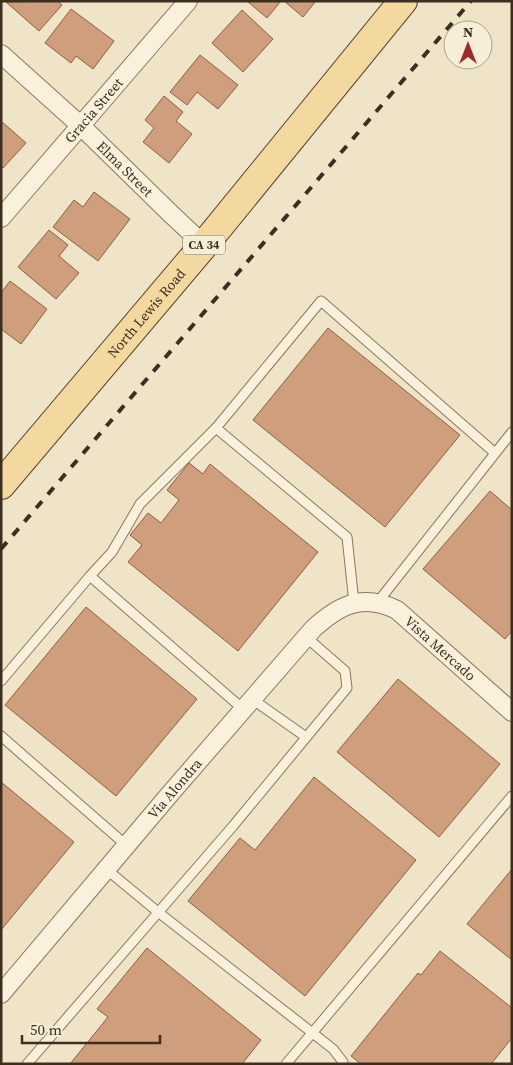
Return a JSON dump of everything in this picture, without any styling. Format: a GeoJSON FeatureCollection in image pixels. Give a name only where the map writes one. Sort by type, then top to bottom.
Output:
{"type":"FeatureCollection","features":[{"type":"Feature","properties":{"kind":"main road","name":"North Lewis Road"},"geometry":{"type":"LineString","coordinates":[[1,485],[204,244],[403,1]]}},
{"type":"Feature","properties":{"kind":"street","name":"Gracia Street"},"geometry":{"type":"LineString","coordinates":[[1,218],[188,1]]}},
{"type":"Feature","properties":{"kind":"street","name":"Elma Street"},"geometry":{"type":"LineString","coordinates":[[1,54],[80,125],[204,244]]}},
{"type":"Feature","properties":{"kind":"street","name":"Via Alondra"},"geometry":{"type":"LineString","coordinates":[[2,990],[306,637],[325,618],[344,606],[364,602]]}},
{"type":"Feature","properties":{"kind":"street","name":"Vista Mercado"},"geometry":{"type":"LineString","coordinates":[[364,602],[397,610],[512,712]]}},
{"type":"Feature","properties":{"kind":"lane"},"geometry":{"type":"LineString","coordinates":[[1,682],[112,552],[140,504],[216,428],[321,301],[495,454]]}},
{"type":"Feature","properties":{"kind":"lane"},"geometry":{"type":"LineString","coordinates":[[216,428],[347,537],[364,602]]}},
{"type":"Feature","properties":{"kind":"lane"},"geometry":{"type":"LineString","coordinates":[[364,602],[495,454],[512,432]]}},
{"type":"Feature","properties":{"kind":"lane"},"geometry":{"type":"LineString","coordinates":[[90,576],[248,704],[306,737]]}},
{"type":"Feature","properties":{"kind":"lane"},"geometry":{"type":"LineString","coordinates":[[26,1064],[233,826],[347,688],[345,671],[306,637]]}},
{"type":"Feature","properties":{"kind":"lane"},"geometry":{"type":"LineString","coordinates":[[1,736],[126,845]]}},
{"type":"Feature","properties":{"kind":"lane"},"geometry":{"type":"LineString","coordinates":[[286,1064],[512,796]]}},
{"type":"Feature","properties":{"kind":"lane"},"geometry":{"type":"LineString","coordinates":[[106,869],[333,1050],[343,1062],[342,1064]]}},
{"type":"Feature","properties":{"kind":"building"},"geometry":{"type":"Polygon","coordinates":[[[57,1],[62,5],[39,31],[6,2],[57,1]]]}},
{"type":"Feature","properties":{"kind":"building"},"geometry":{"type":"Polygon","coordinates":[[[247,1],[281,1],[267,18],[247,1]]]}},
{"type":"Feature","properties":{"kind":"building"},"geometry":{"type":"Polygon","coordinates":[[[284,1],[316,1],[303,17],[284,1]]]}},
{"type":"Feature","properties":{"kind":"building"},"geometry":{"type":"Polygon","coordinates":[[[71,9],[114,41],[93,69],[76,56],[71,63],[45,43],[71,9]]]}},
{"type":"Feature","properties":{"kind":"building"},"geometry":{"type":"Polygon","coordinates":[[[242,10],[273,39],[243,72],[212,43],[242,10]]]}},
{"type":"Feature","properties":{"kind":"building"},"geometry":{"type":"Polygon","coordinates":[[[200,55],[238,85],[218,109],[197,92],[187,105],[170,92],[200,55]]]}},
{"type":"Feature","properties":{"kind":"building"},"geometry":{"type":"Polygon","coordinates":[[[164,96],[183,112],[176,121],[192,134],[169,163],[143,142],[154,128],[145,120],[164,96]]]}},
{"type":"Feature","properties":{"kind":"building"},"geometry":{"type":"Polygon","coordinates":[[[1,121],[26,143],[3,168],[1,166],[1,121]]]}},
{"type":"Feature","properties":{"kind":"building"},"geometry":{"type":"Polygon","coordinates":[[[94,192],[130,219],[98,261],[53,227],[74,200],[83,207],[94,192]]]}},
{"type":"Feature","properties":{"kind":"building"},"geometry":{"type":"Polygon","coordinates":[[[49,230],[68,245],[59,256],[79,273],[56,299],[18,267],[49,230]]]}},
{"type":"Feature","properties":{"kind":"building"},"geometry":{"type":"Polygon","coordinates":[[[10,281],[47,309],[21,344],[1,329],[1,293],[10,281]]]}},
{"type":"Feature","properties":{"kind":"building"},"geometry":{"type":"Polygon","coordinates":[[[328,328],[460,435],[385,527],[253,420],[328,328]]]}},
{"type":"Feature","properties":{"kind":"building"},"geometry":{"type":"Polygon","coordinates":[[[189,463],[203,474],[210,464],[318,552],[238,651],[128,562],[142,545],[130,535],[148,513],[161,523],[179,500],[167,490],[189,463]]]}},
{"type":"Feature","properties":{"kind":"building"},"geometry":{"type":"Polygon","coordinates":[[[490,491],[512,510],[512,631],[505,639],[423,569],[490,491]]]}},
{"type":"Feature","properties":{"kind":"building"},"geometry":{"type":"Polygon","coordinates":[[[86,607],[197,699],[116,796],[5,705],[86,607]]]}},
{"type":"Feature","properties":{"kind":"building"},"geometry":{"type":"Polygon","coordinates":[[[398,679],[500,764],[439,837],[337,752],[398,679]]]}},
{"type":"Feature","properties":{"kind":"building"},"geometry":{"type":"Polygon","coordinates":[[[314,777],[416,860],[305,996],[188,901],[240,838],[255,850],[314,777]]]}},
{"type":"Feature","properties":{"kind":"building"},"geometry":{"type":"Polygon","coordinates":[[[1,782],[74,842],[1,930],[1,782]]]}},
{"type":"Feature","properties":{"kind":"building"},"geometry":{"type":"Polygon","coordinates":[[[512,869],[512,960],[467,924],[512,869]]]}},
{"type":"Feature","properties":{"kind":"building"},"geometry":{"type":"Polygon","coordinates":[[[147,948],[261,1040],[242,1064],[70,1064],[108,1017],[97,1009],[147,948]]]}},
{"type":"Feature","properties":{"kind":"building"},"geometry":{"type":"Polygon","coordinates":[[[440,951],[512,1008],[512,1038],[491,1064],[361,1064],[351,1056],[418,973],[421,975],[440,951]]]}},
{"type":"Feature","properties":{"kind":"railway"},"geometry":{"type":"LineString","coordinates":[[1,549],[471,1]]}}]}
